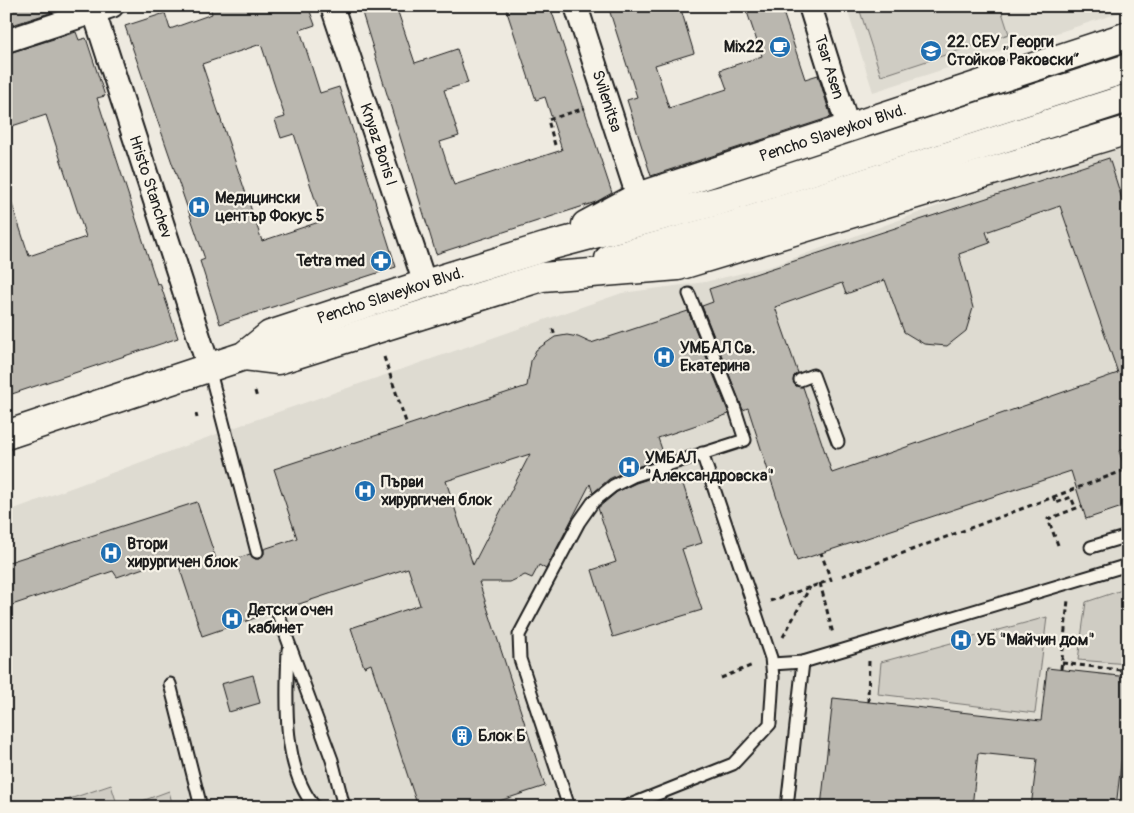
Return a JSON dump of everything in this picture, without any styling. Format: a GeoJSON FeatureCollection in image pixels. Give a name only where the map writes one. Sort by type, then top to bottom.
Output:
{"type":"FeatureCollection","features":[{"type":"Feature","properties":{"kind":"main road","name":"Pencho Slaveykov Blvd."},"geometry":{"type":"LineString","coordinates":[[545,247],[638,197],[1128,36]]}},
{"type":"Feature","properties":{"kind":"main road","name":"Pencho Slaveykov Blvd."},"geometry":{"type":"LineString","coordinates":[[6,435],[244,356],[270,335],[424,284],[545,247],[722,200],[1128,68]]}},
{"type":"Feature","properties":{"kind":"main road","name":"Pencho Slaveykov Blvd."},"geometry":{"type":"LineString","coordinates":[[244,356],[278,360],[542,278],[731,226],[1128,98]]}},
{"type":"Feature","properties":{"kind":"main road","name":"Pencho Slaveykov Blvd."},"geometry":{"type":"LineString","coordinates":[[542,278],[678,266],[1128,130]]}},
{"type":"Feature","properties":{"kind":"street","name":"Knyaz Boris I"},"geometry":{"type":"LineString","coordinates":[[332,6],[424,284]]}},
{"type":"Feature","properties":{"kind":"street","name":"Svilenitsa"},"geometry":{"type":"LineString","coordinates":[[576,6],[638,197]]}},
{"type":"Feature","properties":{"kind":"street","name":"Tsar Asen"},"geometry":{"type":"LineString","coordinates":[[810,6],[848,127]]}},
{"type":"Feature","properties":{"kind":"street"},"geometry":{"type":"LineString","coordinates":[[6,41],[99,8]]}},
{"type":"Feature","properties":{"kind":"street","name":"Hristo Stanchev"},"geometry":{"type":"LineString","coordinates":[[99,8],[209,368]]}},
{"type":"Feature","properties":{"kind":"lane"},"geometry":{"type":"LineString","coordinates":[[568,807],[520,659],[519,635],[579,522],[593,502],[613,486],[633,476],[745,440],[733,403],[689,294]]}},
{"type":"Feature","properties":{"kind":"lane"},"geometry":{"type":"LineString","coordinates":[[209,368],[258,552]]}},
{"type":"Feature","properties":{"kind":"lane"},"geometry":{"type":"LineString","coordinates":[[800,380],[813,375],[838,442]]}},
{"type":"Feature","properties":{"kind":"lane"},"geometry":{"type":"LineString","coordinates":[[733,403],[744,399]]}},
{"type":"Feature","properties":{"kind":"lane"},"geometry":{"type":"LineString","coordinates":[[625,807],[733,764],[770,724],[771,661],[702,454]]}},
{"type":"Feature","properties":{"kind":"lane"},"geometry":{"type":"LineString","coordinates":[[1091,547],[1128,536]]}},
{"type":"Feature","properties":{"kind":"lane"},"geometry":{"type":"LineString","coordinates":[[771,661],[803,662],[1128,565]]}},
{"type":"Feature","properties":{"kind":"lane"},"geometry":{"type":"LineString","coordinates":[[277,611],[288,646],[332,760],[344,807]]}},
{"type":"Feature","properties":{"kind":"lane"},"geometry":{"type":"LineString","coordinates":[[288,646],[287,680],[290,748],[296,775],[315,807]]}},
{"type":"Feature","properties":{"kind":"lane"},"geometry":{"type":"LineString","coordinates":[[787,807],[803,662]]}},
{"type":"Feature","properties":{"kind":"lane"},"geometry":{"type":"LineString","coordinates":[[170,684],[202,807]]}},
{"type":"Feature","properties":{"kind":"path"},"geometry":{"type":"LineString","coordinates":[[555,144],[548,120],[607,101]]}},
{"type":"Feature","properties":{"kind":"path"},"geometry":{"type":"LineString","coordinates":[[553,329],[555,337]]}},
{"type":"Feature","properties":{"kind":"path"},"geometry":{"type":"LineString","coordinates":[[384,357],[407,425]]}},
{"type":"Feature","properties":{"kind":"path"},"geometry":{"type":"LineString","coordinates":[[255,391],[257,398]]}},
{"type":"Feature","properties":{"kind":"path"},"geometry":{"type":"LineString","coordinates":[[196,414],[197,418]]}},
{"type":"Feature","properties":{"kind":"path"},"geometry":{"type":"LineString","coordinates":[[842,576],[1128,469]]}},
{"type":"Feature","properties":{"kind":"path"},"geometry":{"type":"LineString","coordinates":[[1053,496],[1056,503],[1071,497],[1076,509]]}},
{"type":"Feature","properties":{"kind":"path"},"geometry":{"type":"LineString","coordinates":[[1058,546],[1048,519],[1082,506]]}},
{"type":"Feature","properties":{"kind":"path"},"geometry":{"type":"LineString","coordinates":[[753,607],[830,580],[821,553]]}},
{"type":"Feature","properties":{"kind":"path"},"geometry":{"type":"LineString","coordinates":[[1061,669],[1070,582]]}},
{"type":"Feature","properties":{"kind":"path"},"geometry":{"type":"LineString","coordinates":[[820,583],[837,651]]}},
{"type":"Feature","properties":{"kind":"path"},"geometry":{"type":"LineString","coordinates":[[721,678],[771,661],[810,587]]}},
{"type":"Feature","properties":{"kind":"path"},"geometry":{"type":"LineString","coordinates":[[1062,663],[1128,671]]}},
{"type":"Feature","properties":{"kind":"path"},"geometry":{"type":"LineString","coordinates":[[868,702],[869,669]]}},
{"type":"Feature","properties":{"kind":"shaded area","name":"22. СЕУ „Георги Стойков Раковски“"},"geometry":{"type":"Polygon","coordinates":[[[846,6],[1128,6],[1128,10],[873,92],[846,6]]]}},
{"type":"Feature","properties":{"kind":"shaded area"},"geometry":{"type":"Polygon","coordinates":[[[865,6],[1000,6],[1009,34],[881,76],[859,8],[865,6]]]}},
{"type":"Feature","properties":{"kind":"shaded area","name":"УМБАЛ \"Александровска\""},"geometry":{"type":"Polygon","coordinates":[[[1128,137],[1128,807],[6,807],[6,512],[252,421],[622,293],[705,282],[772,266],[1128,137]]]}},
{"type":"Feature","properties":{"kind":"shaded area"},"geometry":{"type":"Polygon","coordinates":[[[1128,588],[1128,664],[1078,660],[1086,602],[1128,588]]]}},
{"type":"Feature","properties":{"kind":"shaded area"},"geometry":{"type":"Polygon","coordinates":[[[1047,617],[1035,713],[878,694],[881,662],[1047,617]]]}},
{"type":"Feature","properties":{"kind":"shaded area"},"geometry":{"type":"Polygon","coordinates":[[[111,785],[118,807],[46,807],[111,785]]]}},
{"type":"Feature","properties":{"kind":"shaded area"},"geometry":{"type":"Polygon","coordinates":[[[169,791],[173,807],[126,807],[169,791]]]}},
{"type":"Feature","properties":{"kind":"building"},"geometry":{"type":"Polygon","coordinates":[[[6,6],[68,6],[68,7],[6,27],[6,6]]]}},
{"type":"Feature","properties":{"kind":"building"},"geometry":{"type":"Polygon","coordinates":[[[210,6],[308,6],[315,25],[300,30],[320,93],[339,87],[396,267],[220,324],[200,261],[205,259],[125,26],[165,13],[170,29],[212,14],[210,6]],[[261,44],[202,64],[262,241],[322,221],[294,134],[281,138],[275,120],[285,117],[261,44]]]}},
{"type":"Feature","properties":{"kind":"building"},"geometry":{"type":"Polygon","coordinates":[[[360,6],[396,6],[415,63],[457,49],[468,83],[444,90],[459,136],[440,142],[454,185],[562,150],[545,97],[536,100],[505,6],[550,6],[612,193],[596,202],[436,254],[360,6]]]}},
{"type":"Feature","properties":{"kind":"building"},"geometry":{"type":"Polygon","coordinates":[[[608,6],[680,6],[694,53],[655,65],[669,108],[727,89],[720,70],[762,56],[745,6],[781,6],[805,79],[818,75],[831,117],[651,176],[627,100],[637,97],[608,6]]]}},
{"type":"Feature","properties":{"kind":"building"},"geometry":{"type":"Polygon","coordinates":[[[76,32],[79,40],[86,38],[105,96],[97,98],[157,284],[160,283],[178,338],[6,396],[6,199],[10,198],[29,256],[86,237],[46,115],[6,128],[6,54],[76,32]]]}},
{"type":"Feature","properties":{"kind":"building"},"geometry":{"type":"Polygon","coordinates":[[[1109,158],[1128,218],[1128,448],[1119,451],[1128,478],[1128,505],[1086,519],[1071,471],[797,561],[748,408],[743,410],[702,306],[713,302],[709,289],[1109,158]],[[1060,206],[986,232],[990,243],[959,254],[973,308],[966,331],[947,346],[924,344],[904,332],[885,280],[846,294],[842,283],[775,307],[798,373],[794,376],[793,382],[796,386],[803,387],[832,473],[1118,373],[1060,206]]]}},
{"type":"Feature","properties":{"kind":"building"},"geometry":{"type":"Polygon","coordinates":[[[688,311],[729,414],[658,438],[665,458],[630,469],[609,479],[593,493],[590,484],[546,569],[539,565],[532,578],[525,575],[510,582],[479,582],[545,786],[481,807],[418,807],[371,664],[364,667],[351,628],[420,605],[408,568],[284,609],[281,605],[275,604],[271,607],[270,613],[202,636],[176,557],[117,577],[113,571],[6,607],[6,563],[197,502],[218,565],[250,554],[255,559],[259,559],[264,554],[264,549],[297,538],[274,469],[527,386],[531,361],[536,350],[555,337],[567,335],[578,337],[591,343],[688,311]],[[530,454],[446,481],[473,565],[530,454]]]}},
{"type":"Feature","properties":{"kind":"building"},"geometry":{"type":"Polygon","coordinates":[[[670,472],[672,481],[681,478],[702,543],[682,549],[702,610],[613,637],[592,570],[616,562],[598,508],[617,492],[636,483],[670,472]]]}},
{"type":"Feature","properties":{"kind":"building"},"geometry":{"type":"Polygon","coordinates":[[[1047,668],[1128,677],[1128,704],[1116,807],[1031,807],[1037,759],[978,753],[972,807],[821,807],[833,698],[1041,721],[1047,668]]]}},
{"type":"Feature","properties":{"kind":"building"},"geometry":{"type":"Polygon","coordinates":[[[253,675],[260,703],[229,712],[221,684],[253,675]]]}},
{"type":"Feature","properties":{"kind":"place","name":"Mix22"},"geometry":{"type":"Point","coordinates":[780,47]}},
{"type":"Feature","properties":{"kind":"place","name":"22. СЕУ „Георги Стойков Раковски“"},"geometry":{"type":"Point","coordinates":[931,51]}},
{"type":"Feature","properties":{"kind":"place","name":"Медицински център Фокус 5"},"geometry":{"type":"Point","coordinates":[199,207]}},
{"type":"Feature","properties":{"kind":"place","name":"Tetra med"},"geometry":{"type":"Point","coordinates":[381,261]}},
{"type":"Feature","properties":{"kind":"place","name":"УМБАЛ Св. Екатерина"},"geometry":{"type":"Point","coordinates":[664,357]}},
{"type":"Feature","properties":{"kind":"place","name":"УМБАЛ \"Александровска\""},"geometry":{"type":"Point","coordinates":[629,467]}},
{"type":"Feature","properties":{"kind":"place","name":"Първи хирургичен блок"},"geometry":{"type":"Point","coordinates":[365,491]}},
{"type":"Feature","properties":{"kind":"place","name":"Втори хирургичен блок"},"geometry":{"type":"Point","coordinates":[111,553]}},
{"type":"Feature","properties":{"kind":"place","name":"Детски очен кабинет"},"geometry":{"type":"Point","coordinates":[232,619]}},
{"type":"Feature","properties":{"kind":"place","name":"УБ \"Майчин дом\""},"geometry":{"type":"Point","coordinates":[961,640]}},
{"type":"Feature","properties":{"kind":"place","name":"Блок Б"},"geometry":{"type":"Point","coordinates":[462,736]}}]}
